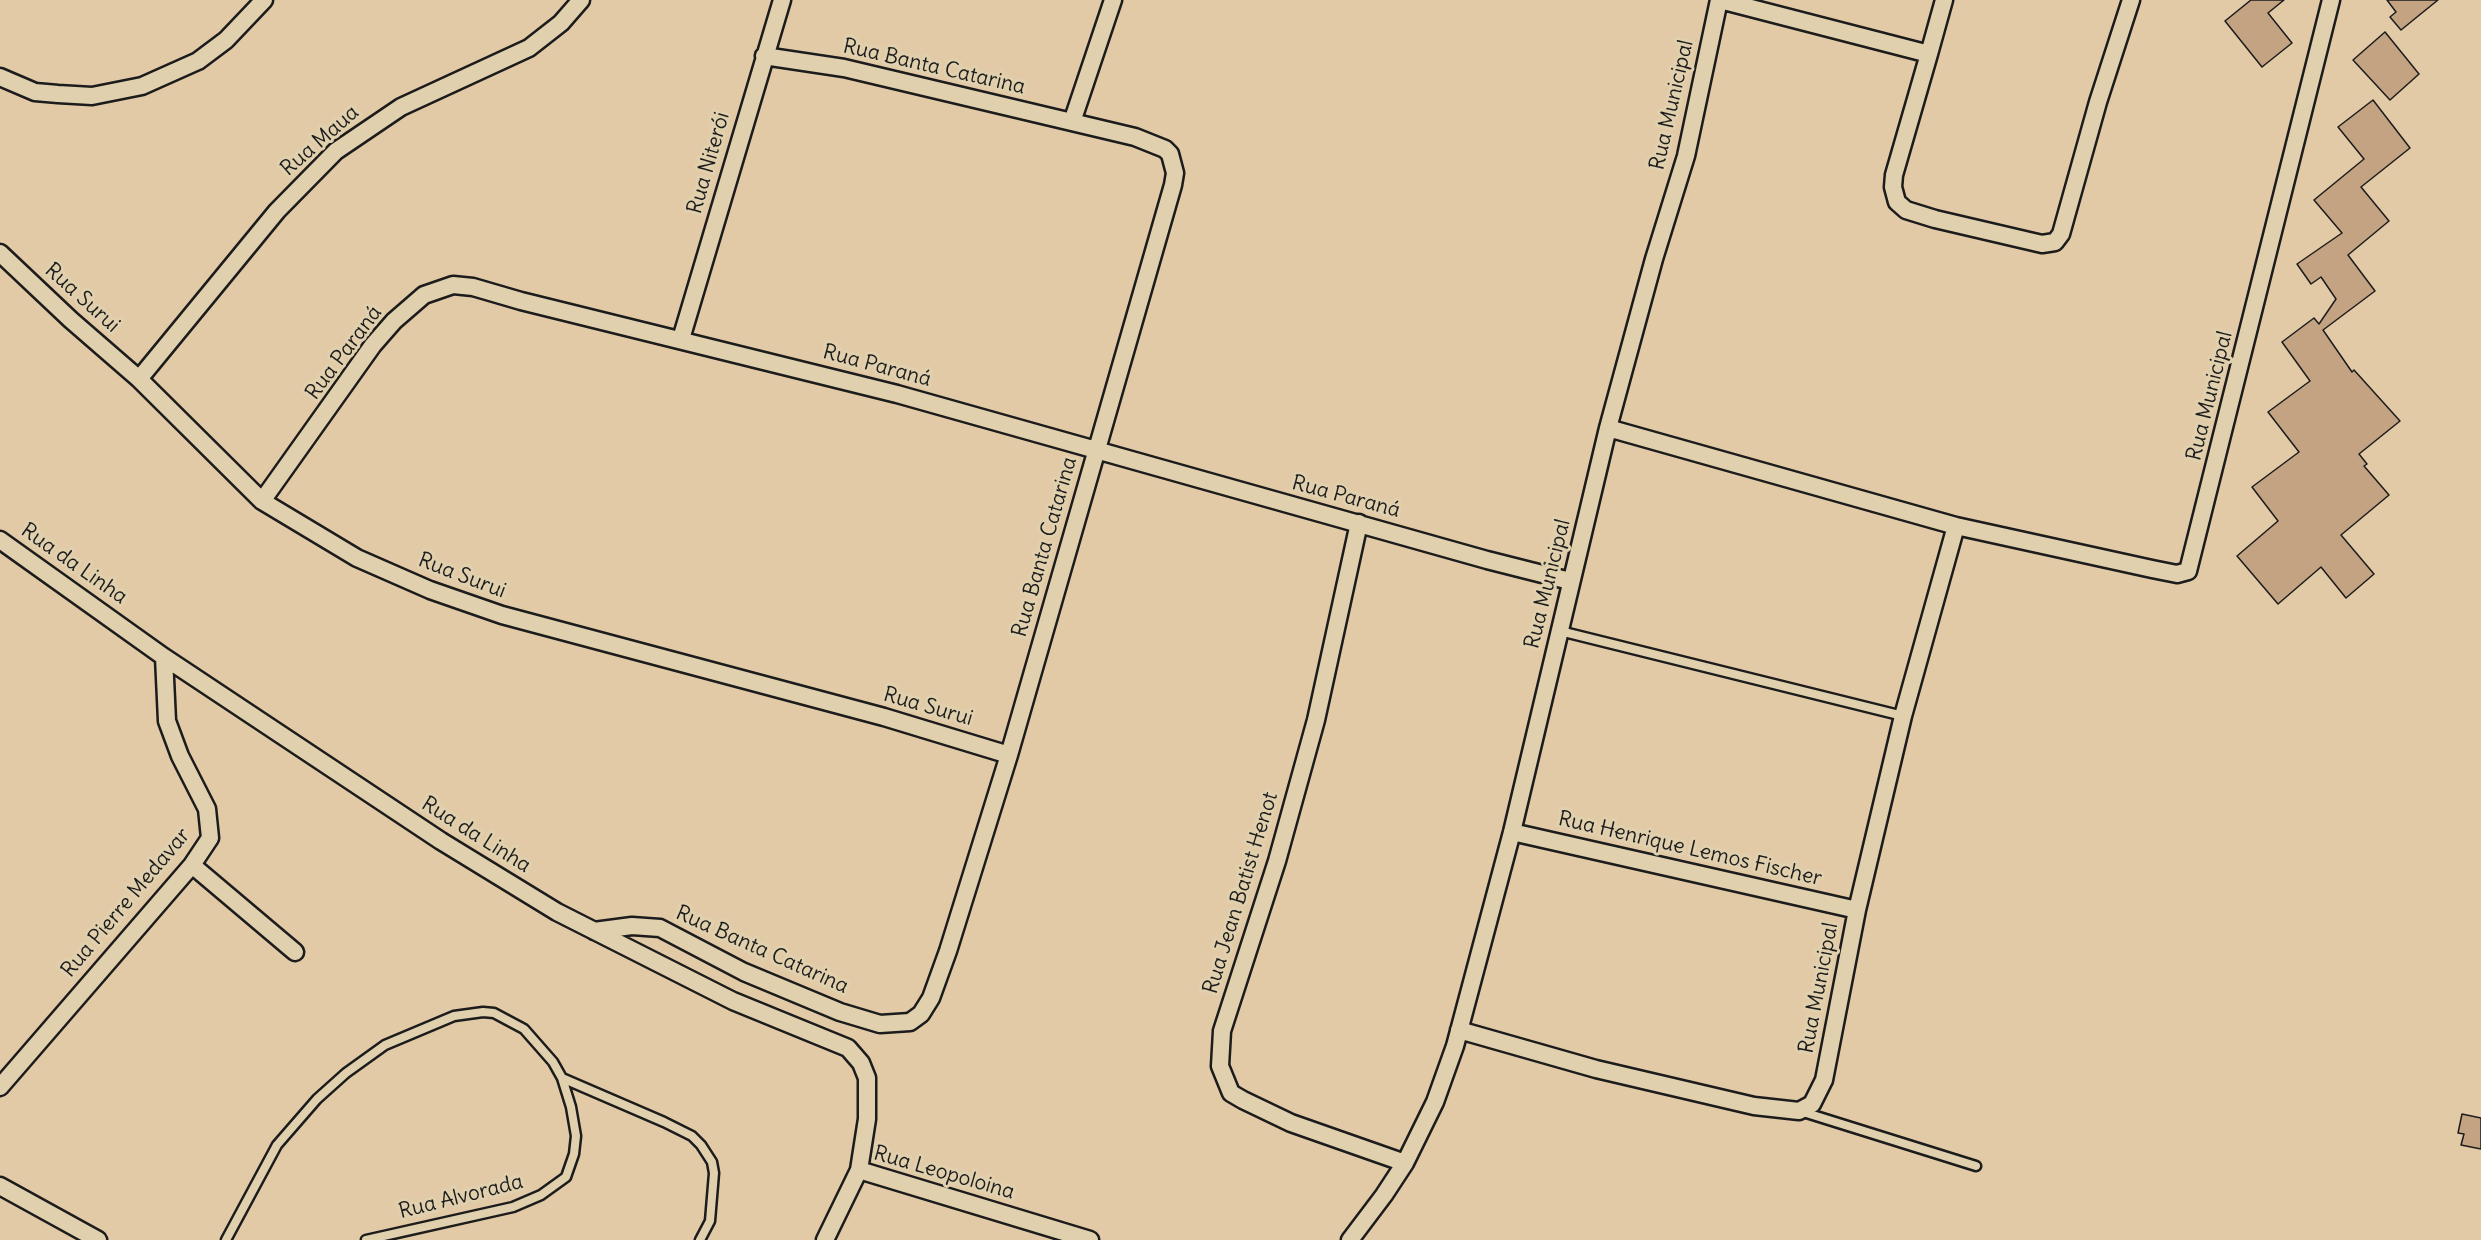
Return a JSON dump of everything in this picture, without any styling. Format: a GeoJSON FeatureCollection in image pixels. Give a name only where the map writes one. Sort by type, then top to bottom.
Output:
{"type":"FeatureCollection","features":[{"type":"Feature","properties":{"kind":"street"},"geometry":{"type":"LineString","coordinates":[[0,77],[35,92],[69,95],[92,96],[142,86],[198,61],[226,40],[264,0]]}},
{"type":"Feature","properties":{"kind":"street","name":"Rua Maua"},"geometry":{"type":"LineString","coordinates":[[139,379],[277,211],[336,151],[401,107],[529,48],[561,23],[580,0]]}},
{"type":"Feature","properties":{"kind":"street","name":"Rua Niterói"},"geometry":{"type":"LineString","coordinates":[[681,339],[782,0]]}},
{"type":"Feature","properties":{"kind":"street"},"geometry":{"type":"LineString","coordinates":[[1072,122],[1113,0]]}},
{"type":"Feature","properties":{"kind":"street"},"geometry":{"type":"LineString","coordinates":[[1719,0],[1929,54]]}},
{"type":"Feature","properties":{"kind":"street","name":"Rua Municipal"},"geometry":{"type":"LineString","coordinates":[[1350,1240],[1405,1163],[1447,1074],[1512,832],[1608,428],[1686,156],[1719,0]]}},
{"type":"Feature","properties":{"kind":"street"},"geometry":{"type":"LineString","coordinates":[[1944,0],[1894,174],[1893,187],[1897,202],[1906,210],[1969,229],[2049,244],[2058,240],[2061,234],[2098,102],[2131,0]]}},
{"type":"Feature","properties":{"kind":"street","name":"Rua Municipal"},"geometry":{"type":"LineString","coordinates":[[1608,428],[1956,526],[2177,574],[2188,571],[2331,0]]}},
{"type":"Feature","properties":{"kind":"street","name":"Rua Banta Catarina"},"geometry":{"type":"LineString","coordinates":[[594,931],[632,926],[660,928],[744,972],[840,1012],[880,1024],[910,1022],[921,1014],[931,998],[1009,755],[1175,173],[1172,159],[1166,149],[1135,137],[844,68],[764,56]]}},
{"type":"Feature","properties":{"kind":"street","name":"Rua Surui"},"geometry":{"type":"LineString","coordinates":[[0,253],[71,320],[139,379],[262,501],[357,558],[430,590],[502,615],[884,717],[1009,755]]}},
{"type":"Feature","properties":{"kind":"street","name":"Rua Paraná"},"geometry":{"type":"LineString","coordinates":[[262,501],[373,345],[410,305],[435,290],[453,285],[473,287],[520,301],[897,394],[1570,581]]}},
{"type":"Feature","properties":{"kind":"street","name":"Rua Jean Batist Henot"},"geometry":{"type":"LineString","coordinates":[[1359,523],[1316,720],[1277,861],[1222,1031],[1220,1066],[1231,1092],[1243,1100],[1291,1123],[1405,1163]]}},
{"type":"Feature","properties":{"kind":"street","name":"Rua Municipal"},"geometry":{"type":"LineString","coordinates":[[1799,1111],[1812,1104],[1824,1080],[1857,910],[1904,716],[1956,526]]}},
{"type":"Feature","properties":{"kind":"street","name":"Rua da Linha"},"geometry":{"type":"LineString","coordinates":[[0,540],[164,657],[441,841],[557,912],[734,1001],[848,1048],[864,1070],[868,1091],[859,1170]]}},
{"type":"Feature","properties":{"kind":"street","name":"Rua Pierre Medavar"},"geometry":{"type":"LineString","coordinates":[[0,1087],[192,865],[210,838],[207,809],[176,748],[167,722],[164,657]]}},
{"type":"Feature","properties":{"kind":"street","name":"Rua Henrique Lemos Fischer"},"geometry":{"type":"LineString","coordinates":[[1512,832],[1857,910]]}},
{"type":"Feature","properties":{"kind":"street"},"geometry":{"type":"LineString","coordinates":[[192,865],[295,952]]}},
{"type":"Feature","properties":{"kind":"street"},"geometry":{"type":"LineString","coordinates":[[1459,1029],[1596,1069],[1754,1106],[1799,1111]]}},
{"type":"Feature","properties":{"kind":"street","name":"Rua Leopoloina"},"geometry":{"type":"LineString","coordinates":[[825,1240],[859,1170],[1079,1238]]}},
{"type":"Feature","properties":{"kind":"street"},"geometry":{"type":"LineString","coordinates":[[0,1186],[98,1240]]}},
{"type":"Feature","properties":{"kind":"lane"},"geometry":{"type":"LineString","coordinates":[[1560,632],[1904,716]]}},
{"type":"Feature","properties":{"kind":"lane","name":"Rua Alvorada"},"geometry":{"type":"LineString","coordinates":[[226,1240],[277,1145],[292,1125],[346,1073],[385,1045],[454,1016],[483,1012],[494,1013],[524,1029],[553,1062],[562,1078],[572,1107],[576,1136],[571,1165],[566,1176],[556,1186],[541,1195],[513,1207],[366,1240]]}},
{"type":"Feature","properties":{"kind":"lane"},"geometry":{"type":"LineString","coordinates":[[562,1078],[664,1122],[692,1136],[702,1145],[712,1162],[714,1173],[710,1221],[700,1240]]}},
{"type":"Feature","properties":{"kind":"lane"},"geometry":{"type":"LineString","coordinates":[[1799,1111],[1976,1166]]}},
{"type":"Feature","properties":{"kind":"building"},"geometry":{"type":"Polygon","coordinates":[[[2251,0],[2284,0],[2268,13],[2292,43],[2262,67],[2225,21],[2251,0]]]}},
{"type":"Feature","properties":{"kind":"building"},"geometry":{"type":"Polygon","coordinates":[[[2387,0],[2438,0],[2401,30],[2390,17],[2396,12],[2387,0]]]}},
{"type":"Feature","properties":{"kind":"building"},"geometry":{"type":"Polygon","coordinates":[[[2385,32],[2419,74],[2390,100],[2353,60],[2385,32]]]}},
{"type":"Feature","properties":{"kind":"building"},"geometry":{"type":"Polygon","coordinates":[[[2373,100],[2410,148],[2361,187],[2389,221],[2348,255],[2375,291],[2323,330],[2352,372],[2354,370],[2400,421],[2359,454],[2367,464],[2364,466],[2389,495],[2341,535],[2374,574],[2346,598],[2321,567],[2278,604],[2237,556],[2278,521],[2252,487],[2299,452],[2268,412],[2310,381],[2282,342],[2314,318],[2319,324],[2336,299],[2321,277],[2311,284],[2297,264],[2342,233],[2314,200],[2364,159],[2338,127],[2373,100]]]}},
{"type":"Feature","properties":{"kind":"building"},"geometry":{"type":"Polygon","coordinates":[[[2462,1114],[2481,1118],[2481,1149],[2461,1145],[2464,1134],[2458,1133],[2462,1114]]]}}]}
